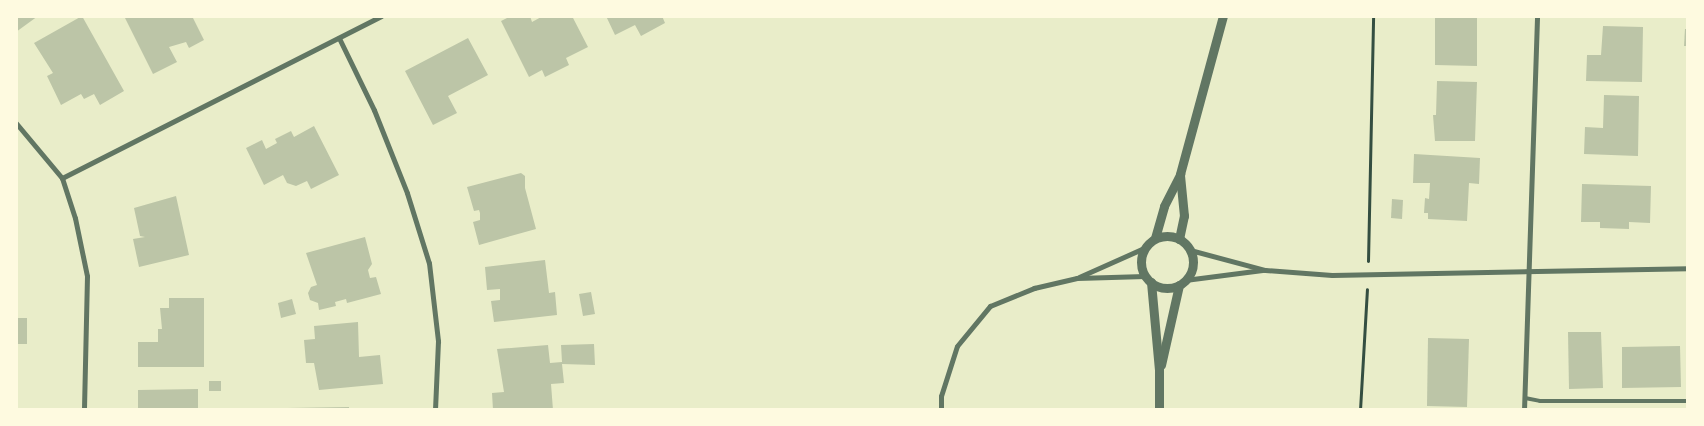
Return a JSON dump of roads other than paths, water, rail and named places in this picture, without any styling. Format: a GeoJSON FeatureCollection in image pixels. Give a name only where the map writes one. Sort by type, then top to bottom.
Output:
{"type":"FeatureCollection","features":[{"type":"Feature","properties":{"kind":"street"},"geometry":{"type":"LineString","coordinates":[[62,178],[381,16]]}},
{"type":"Feature","properties":{"kind":"street"},"geometry":{"type":"LineString","coordinates":[[941,410],[941,396],[957,346],[990,306],[1034,288],[1077,278],[1144,248],[1155,238],[1164,206],[1180,174],[1223,16]]}},
{"type":"Feature","properties":{"kind":"street"},"geometry":{"type":"LineString","coordinates":[[1524,410],[1537,16]]}},
{"type":"Feature","properties":{"kind":"street"},"geometry":{"type":"LineString","coordinates":[[339,38],[378,120],[407,193],[429,263],[438,341],[435,410]]}},
{"type":"Feature","properties":{"kind":"street"},"geometry":{"type":"LineString","coordinates":[[16,123],[62,178],[75,218],[87,276],[84,410]]}},
{"type":"Feature","properties":{"kind":"street"},"geometry":{"type":"LineString","coordinates":[[1179,239],[1184,216],[1180,174]]}},
{"type":"Feature","properties":{"kind":"street"},"geometry":{"type":"LineString","coordinates":[[1155,238],[1171,236],[1179,239],[1190,250],[1265,270]]}},
{"type":"Feature","properties":{"kind":"street"},"geometry":{"type":"LineString","coordinates":[[1144,248],[1141,262],[1148,279],[1159,370],[1159,410]]}},
{"type":"Feature","properties":{"kind":"street"},"geometry":{"type":"LineString","coordinates":[[1159,370],[1182,282],[1192,265],[1190,250]]}},
{"type":"Feature","properties":{"kind":"street"},"geometry":{"type":"LineString","coordinates":[[1077,278],[1148,279],[1164,288],[1182,282],[1265,270],[1368,274],[1530,269],[1688,268]]}},
{"type":"Feature","properties":{"kind":"lane"},"geometry":{"type":"LineString","coordinates":[[1525,398],[1540,401],[1688,401]]}}]}
